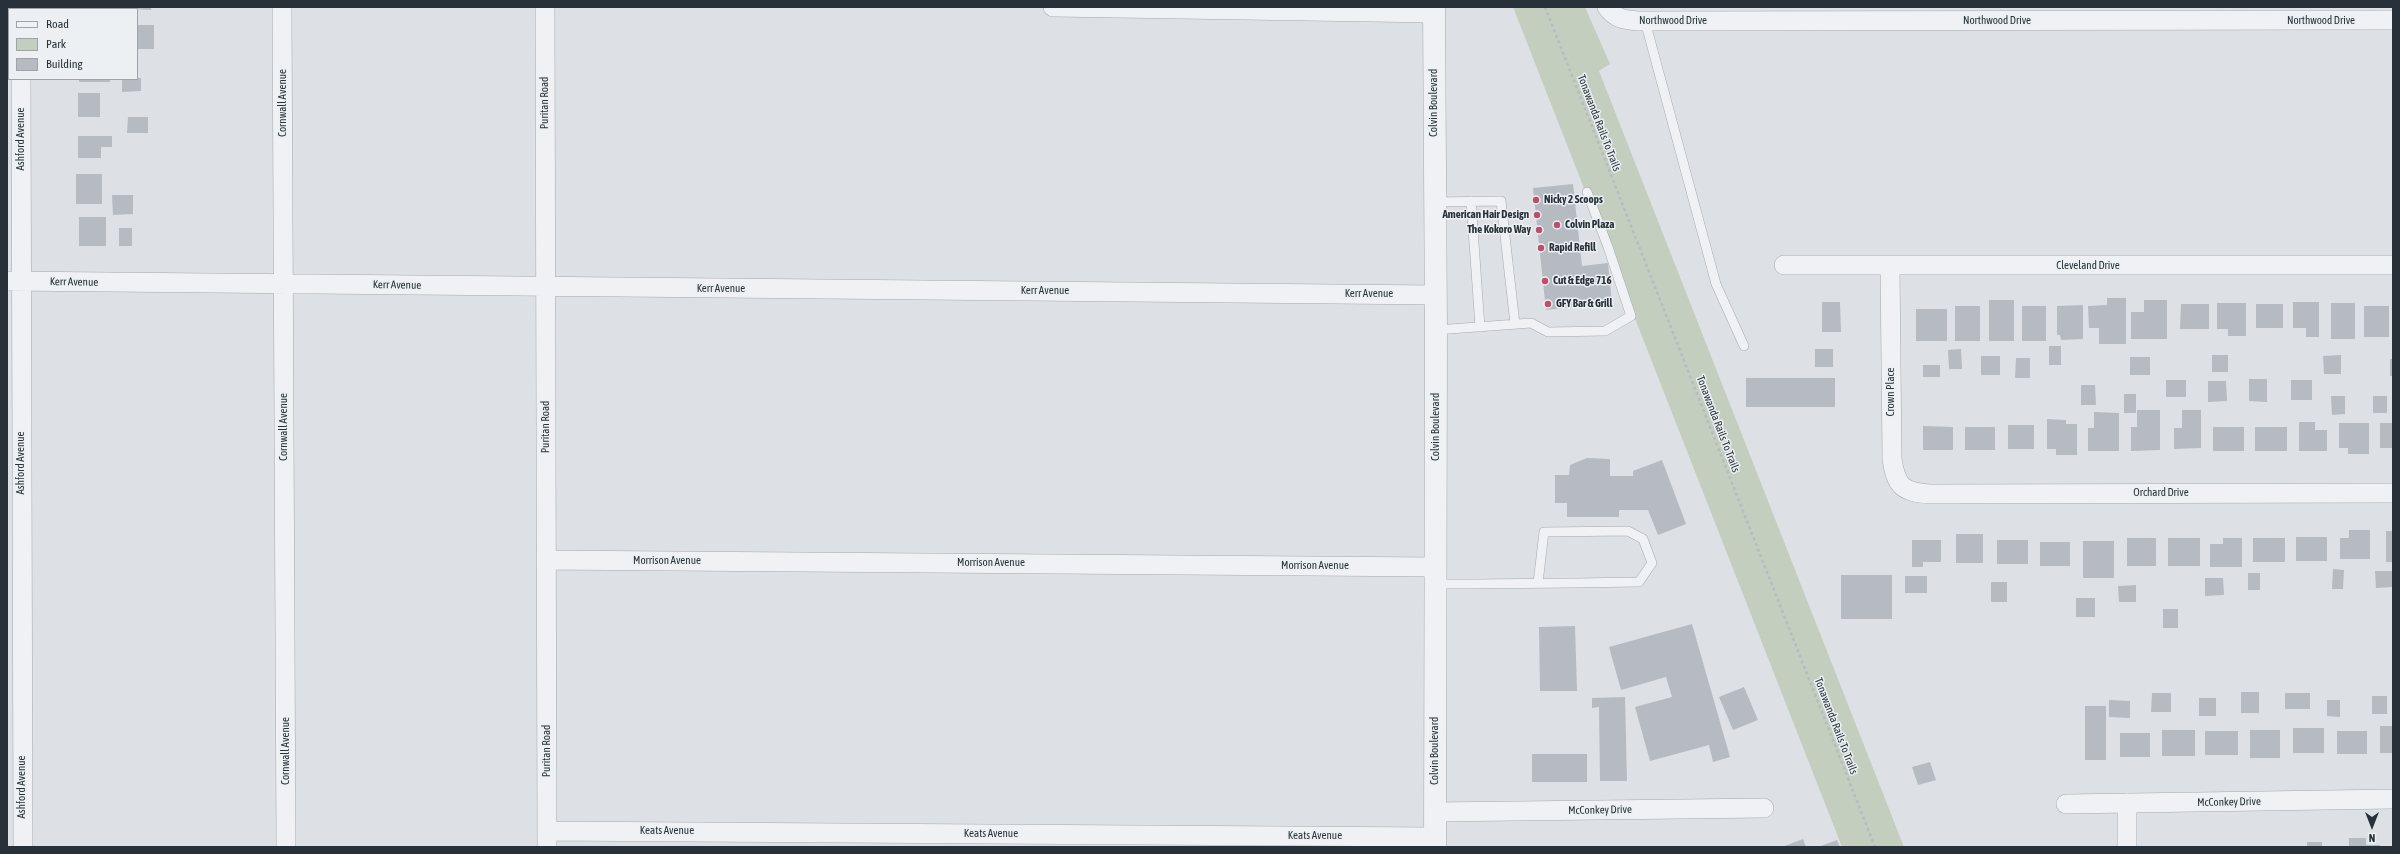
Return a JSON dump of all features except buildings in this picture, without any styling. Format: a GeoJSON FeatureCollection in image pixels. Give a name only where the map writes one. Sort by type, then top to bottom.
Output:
{"type":"FeatureCollection","features":[{"type":"Feature","properties":{"kind":"street","name":"Cornwall Avenue"},"geometry":{"type":"LineString","coordinates":[[282,7],[286,847]]}},
{"type":"Feature","properties":{"kind":"street","name":"Puritan Road"},"geometry":{"type":"LineString","coordinates":[[545,7],[547,839]]}},
{"type":"Feature","properties":{"kind":"street"},"geometry":{"type":"LineString","coordinates":[[1053,7],[1434,10]]}},
{"type":"Feature","properties":{"kind":"street","name":"Northwood Drive"},"geometry":{"type":"LineString","coordinates":[[1607,7],[1615,16],[1622,20],[1646,21],[2393,20]]}},
{"type":"Feature","properties":{"kind":"street","name":"Colvin Boulevard"},"geometry":{"type":"LineString","coordinates":[[1434,10],[1436,295],[1435,842]]}},
{"type":"Feature","properties":{"kind":"street","name":"Ashford Avenue"},"geometry":{"type":"LineString","coordinates":[[21,80],[14,281],[22,847]]}},
{"type":"Feature","properties":{"kind":"street","name":"Cleveland Drive"},"geometry":{"type":"LineString","coordinates":[[1784,266],[2393,265]]}},
{"type":"Feature","properties":{"kind":"street","name":"Crown Place"},"geometry":{"type":"LineString","coordinates":[[1890,266],[1893,466],[1899,484],[1907,491],[1930,494]]}},
{"type":"Feature","properties":{"kind":"street","name":"Kerr Avenue"},"geometry":{"type":"LineString","coordinates":[[14,281],[1436,295]]}},
{"type":"Feature","properties":{"kind":"street","name":"Orchard Drive"},"geometry":{"type":"LineString","coordinates":[[1930,494],[2393,493]]}},
{"type":"Feature","properties":{"kind":"street","name":"Morrison Avenue"},"geometry":{"type":"LineString","coordinates":[[546,560],[1436,576]]}},
{"type":"Feature","properties":{"kind":"street","name":"McConkey Drive"},"geometry":{"type":"LineString","coordinates":[[2066,804],[2393,799]]}},
{"type":"Feature","properties":{"kind":"street"},"geometry":{"type":"LineString","coordinates":[[2127,803],[2128,847]]}},
{"type":"Feature","properties":{"kind":"street","name":"McConkey Drive"},"geometry":{"type":"LineString","coordinates":[[1435,812],[1764,808]]}},
{"type":"Feature","properties":{"kind":"street","name":"Keats Avenue"},"geometry":{"type":"LineString","coordinates":[[547,839],[1435,842]]}},
{"type":"Feature","properties":{"kind":"lane"},"geometry":{"type":"LineString","coordinates":[[1646,21],[1716,284],[1744,346]]}},
{"type":"Feature","properties":{"kind":"lane"},"geometry":{"type":"LineString","coordinates":[[1436,330],[1531,323],[1548,332],[1604,331],[1631,316],[1608,247],[1587,192]]}},
{"type":"Feature","properties":{"kind":"lane"},"geometry":{"type":"LineString","coordinates":[[1471,201],[1480,327]]}},
{"type":"Feature","properties":{"kind":"lane"},"geometry":{"type":"LineString","coordinates":[[1435,202],[1501,201],[1516,324]]}},
{"type":"Feature","properties":{"kind":"lane"},"geometry":{"type":"LineString","coordinates":[[1436,576],[1538,583],[1640,582],[1652,563],[1643,539],[1628,530],[1544,532],[1538,583]]}},
{"type":"Feature","properties":{"kind":"path","name":"Tonawanda Rails To Trails"},"geometry":{"type":"LineString","coordinates":[[1545,7],[1876,847]]}},
{"type":"Feature","properties":{"kind":"green space"},"geometry":{"type":"Polygon","coordinates":[[[1513,7],[1585,7],[1610,64],[1599,71],[1904,847],[1842,847],[1513,7]]]}},
{"type":"Feature","properties":{"kind":"place","name":"Nicky 2 Scoops"},"geometry":{"type":"Point","coordinates":[1536,200]}},
{"type":"Feature","properties":{"kind":"place","name":"American Hair Design"},"geometry":{"type":"Point","coordinates":[1537,215]}},
{"type":"Feature","properties":{"kind":"place","name":"Colvin Plaza"},"geometry":{"type":"Point","coordinates":[1557,225]}},
{"type":"Feature","properties":{"kind":"place","name":"The Kokoro Way"},"geometry":{"type":"Point","coordinates":[1539,230]}},
{"type":"Feature","properties":{"kind":"place","name":"Rapid Refill"},"geometry":{"type":"Point","coordinates":[1541,248]}},
{"type":"Feature","properties":{"kind":"place","name":"Cut & Edge 716"},"geometry":{"type":"Point","coordinates":[1545,281]}},
{"type":"Feature","properties":{"kind":"place","name":"GFY Bar & Grill"},"geometry":{"type":"Point","coordinates":[1548,304]}}]}
